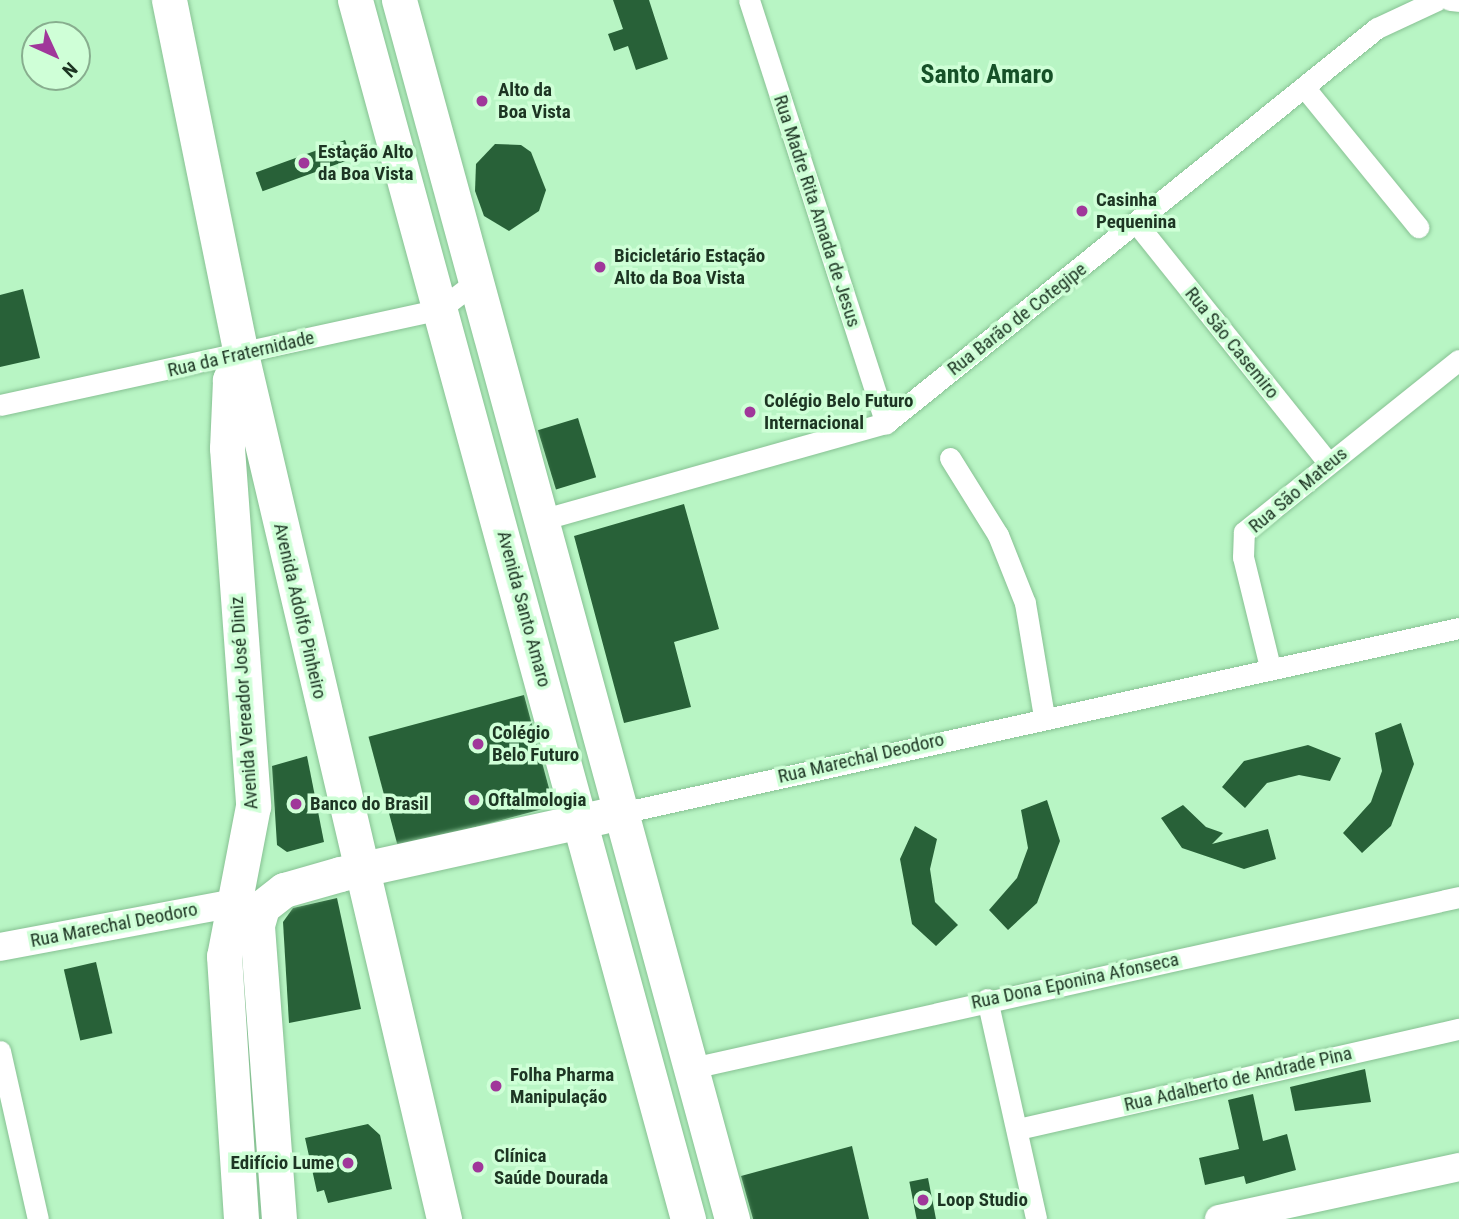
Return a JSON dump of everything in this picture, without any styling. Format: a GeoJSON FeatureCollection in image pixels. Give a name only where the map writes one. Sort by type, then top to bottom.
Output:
{"type":"FeatureCollection","features":[{"type":"Feature","properties":{"kind":"main road","name":"Avenida Adolfo Pinheiro"},"geometry":{"type":"LineString","coordinates":[[169,0],[241,354],[444,1219]]}},
{"type":"Feature","properties":{"kind":"main road","name":"Avenida Santo Amaro"},"geometry":{"type":"LineString","coordinates":[[355,0],[688,1219]]}},
{"type":"Feature","properties":{"kind":"main road","name":"Avenida Santo Amaro"},"geometry":{"type":"LineString","coordinates":[[399,0],[537,521],[621,813],[732,1219]]}},
{"type":"Feature","properties":{"kind":"main road","name":"Avenida Vereador José Diniz"},"geometry":{"type":"LineString","coordinates":[[241,354],[230,380],[227,448],[253,806],[229,904],[225,983],[241,1219]]}},
{"type":"Feature","properties":{"kind":"main road","name":"Rua Marechal Deodoro"},"geometry":{"type":"LineString","coordinates":[[279,1219],[257,925],[268,901],[284,890],[361,869],[621,813]]}},
{"type":"Feature","properties":{"kind":"street","name":"Rua Madre Rita Amada de Jesus"},"geometry":{"type":"LineString","coordinates":[[749,0],[886,423]]}},
{"type":"Feature","properties":{"kind":"street","name":"Rua Barão de Cotegipe"},"geometry":{"type":"LineString","coordinates":[[537,521],[886,423],[1392,17],[1437,0]]}},
{"type":"Feature","properties":{"kind":"street"},"geometry":{"type":"LineString","coordinates":[[1450,0],[1459,1]]}},
{"type":"Feature","properties":{"kind":"street"},"geometry":{"type":"LineString","coordinates":[[1304,87],[1418,227]]}},
{"type":"Feature","properties":{"kind":"street","name":"Rua São Casemiro"},"geometry":{"type":"LineString","coordinates":[[1137,224],[1328,462]]}},
{"type":"Feature","properties":{"kind":"street","name":"Rua da Fraternidade"},"geometry":{"type":"LineString","coordinates":[[0,405],[440,309],[474,283]]}},
{"type":"Feature","properties":{"kind":"street","name":"Rua São Mateus"},"geometry":{"type":"LineString","coordinates":[[1270,667],[1242,540],[1250,524],[1459,360]]}},
{"type":"Feature","properties":{"kind":"street"},"geometry":{"type":"LineString","coordinates":[[950,458],[998,535],[1025,603],[1044,717]]}},
{"type":"Feature","properties":{"kind":"street","name":"Rua Marechal Deodoro"},"geometry":{"type":"LineString","coordinates":[[621,813],[1270,667],[1459,628]]}},
{"type":"Feature","properties":{"kind":"street","name":"Rua Dona Eponina Afonseca"},"geometry":{"type":"LineString","coordinates":[[692,1068],[987,999],[1459,897]]}},
{"type":"Feature","properties":{"kind":"street","name":"Rua Marechal Deodoro"},"geometry":{"type":"LineString","coordinates":[[0,947],[229,904]]}},
{"type":"Feature","properties":{"kind":"street"},"geometry":{"type":"LineString","coordinates":[[987,999],[1036,1219]]}},
{"type":"Feature","properties":{"kind":"street","name":"Rua Adalberto de Andrade Pina"},"geometry":{"type":"LineString","coordinates":[[1018,1129],[1459,1029]]}},
{"type":"Feature","properties":{"kind":"street"},"geometry":{"type":"LineString","coordinates":[[0,1051],[38,1219]]}},
{"type":"Feature","properties":{"kind":"street"},"geometry":{"type":"LineString","coordinates":[[1219,1219],[1263,1214],[1459,1167]]}},
{"type":"Feature","properties":{"kind":"building"},"geometry":{"type":"Polygon","coordinates":[[[613,0],[649,0],[668,59],[636,70],[628,46],[614,51],[608,34],[623,29],[613,0]]]}},
{"type":"Feature","properties":{"kind":"building","name":"Estação Alto da Boa Vista"},"geometry":{"type":"Polygon","coordinates":[[[345,140],[352,159],[263,191],[256,172],[345,140]]]}},
{"type":"Feature","properties":{"kind":"building"},"geometry":{"type":"Polygon","coordinates":[[[495,144],[521,145],[531,152],[546,190],[539,211],[509,231],[484,216],[475,191],[476,164],[495,144]]]}},
{"type":"Feature","properties":{"kind":"building"},"geometry":{"type":"Polygon","coordinates":[[[23,289],[40,358],[0,367],[0,295],[23,289]]]}},
{"type":"Feature","properties":{"kind":"building"},"geometry":{"type":"Polygon","coordinates":[[[578,418],[596,477],[556,490],[538,430],[578,418]]]}},
{"type":"Feature","properties":{"kind":"building"},"geometry":{"type":"Polygon","coordinates":[[[684,504],[719,629],[674,642],[691,707],[624,723],[574,536],[684,504]]]}},
{"type":"Feature","properties":{"kind":"building"},"geometry":{"type":"Polygon","coordinates":[[[524,695],[554,806],[398,848],[368,737],[524,695]]]}},
{"type":"Feature","properties":{"kind":"building"},"geometry":{"type":"Polygon","coordinates":[[[1401,723],[1414,764],[1391,826],[1362,853],[1343,833],[1371,802],[1382,771],[1375,733],[1401,723]]]}},
{"type":"Feature","properties":{"kind":"building"},"geometry":{"type":"Polygon","coordinates":[[[1308,745],[1341,758],[1330,781],[1299,775],[1267,783],[1245,808],[1222,787],[1244,761],[1308,745]]]}},
{"type":"Feature","properties":{"kind":"building","name":"Banco do Brasil"},"geometry":{"type":"Polygon","coordinates":[[[307,756],[324,842],[287,852],[277,845],[272,766],[307,756]]]}},
{"type":"Feature","properties":{"kind":"building"},"geometry":{"type":"Polygon","coordinates":[[[1047,800],[1060,841],[1037,903],[1008,930],[989,910],[1017,878],[1028,848],[1021,810],[1047,800]]]}},
{"type":"Feature","properties":{"kind":"building"},"geometry":{"type":"Polygon","coordinates":[[[1183,805],[1206,827],[1223,833],[1212,844],[1268,829],[1276,859],[1244,869],[1182,848],[1161,818],[1183,805]]]}},
{"type":"Feature","properties":{"kind":"building"},"geometry":{"type":"Polygon","coordinates":[[[915,826],[937,839],[930,869],[935,902],[958,925],[936,946],[912,924],[900,859],[915,826]]]}},
{"type":"Feature","properties":{"kind":"building"},"geometry":{"type":"Polygon","coordinates":[[[337,898],[361,1009],[289,1023],[283,922],[293,908],[337,898]]]}},
{"type":"Feature","properties":{"kind":"building"},"geometry":{"type":"Polygon","coordinates":[[[96,962],[112,1033],[80,1041],[64,969],[96,962]]]}},
{"type":"Feature","properties":{"kind":"building"},"geometry":{"type":"Polygon","coordinates":[[[1365,1069],[1371,1102],[1295,1111],[1290,1087],[1365,1069]]]}},
{"type":"Feature","properties":{"kind":"building"},"geometry":{"type":"Polygon","coordinates":[[[1253,1094],[1263,1141],[1287,1134],[1296,1170],[1246,1184],[1244,1176],[1205,1185],[1199,1158],[1239,1149],[1228,1100],[1253,1094]]]}},
{"type":"Feature","properties":{"kind":"building","name":"Edifício Lume"},"geometry":{"type":"Polygon","coordinates":[[[368,1124],[380,1135],[392,1189],[328,1203],[324,1190],[317,1192],[305,1138],[368,1124]]]}},
{"type":"Feature","properties":{"kind":"building"},"geometry":{"type":"Polygon","coordinates":[[[852,1146],[869,1219],[753,1219],[741,1176],[852,1146]]]}},
{"type":"Feature","properties":{"kind":"building","name":"Loop Studio"},"geometry":{"type":"Polygon","coordinates":[[[928,1178],[936,1219],[917,1219],[909,1182],[928,1178]]]}},
{"type":"Feature","properties":{"kind":"place","name":"Alto da Boa Vista"},"geometry":{"type":"Point","coordinates":[482,101]}},
{"type":"Feature","properties":{"kind":"place","name":"Estação Alto da Boa Vista"},"geometry":{"type":"Point","coordinates":[304,163]}},
{"type":"Feature","properties":{"kind":"place","name":"Casinha Pequenina"},"geometry":{"type":"Point","coordinates":[1082,211]}},
{"type":"Feature","properties":{"kind":"place","name":"Bicicletário Estação Alto da Boa Vista"},"geometry":{"type":"Point","coordinates":[600,267]}},
{"type":"Feature","properties":{"kind":"place","name":"Colégio Belo Futuro Internacional"},"geometry":{"type":"Point","coordinates":[750,412]}},
{"type":"Feature","properties":{"kind":"place","name":"Colégio Belo Futuro"},"geometry":{"type":"Point","coordinates":[478,744]}},
{"type":"Feature","properties":{"kind":"place","name":"Oftalmologia"},"geometry":{"type":"Point","coordinates":[474,800]}},
{"type":"Feature","properties":{"kind":"place","name":"Banco do Brasil"},"geometry":{"type":"Point","coordinates":[296,804]}},
{"type":"Feature","properties":{"kind":"place","name":"Folha Pharma Manipulação"},"geometry":{"type":"Point","coordinates":[496,1086]}},
{"type":"Feature","properties":{"kind":"place","name":"Edifício Lume"},"geometry":{"type":"Point","coordinates":[348,1163]}},
{"type":"Feature","properties":{"kind":"place","name":"Clínica Saúde Dourada"},"geometry":{"type":"Point","coordinates":[478,1167]}},
{"type":"Feature","properties":{"kind":"place","name":"Loop Studio"},"geometry":{"type":"Point","coordinates":[923,1200]}},
{"type":"Feature","properties":{"kind":"district","name":"Santo Amaro"},"geometry":{"type":"Point","coordinates":[987,75]}}]}
